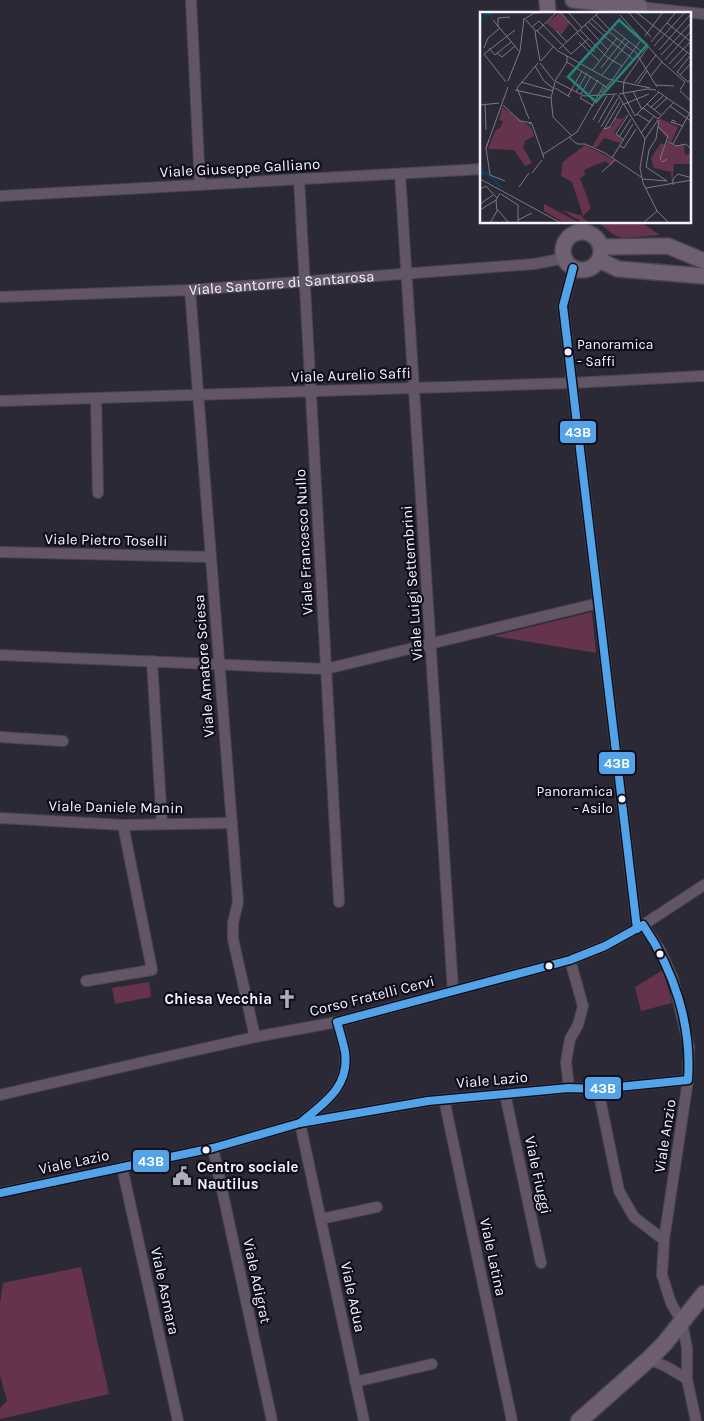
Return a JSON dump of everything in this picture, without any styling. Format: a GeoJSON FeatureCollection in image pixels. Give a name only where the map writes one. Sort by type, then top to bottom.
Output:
{"type":"FeatureCollection","features":[{"type":"Feature","properties":{"kind":"main road"},"geometry":{"type":"LineString","coordinates":[[579,1421],[649,1360],[704,1294]]}},
{"type":"Feature","properties":{"kind":"street"},"geometry":{"type":"LineString","coordinates":[[190,0],[200,185]]}},
{"type":"Feature","properties":{"kind":"street"},"geometry":{"type":"LineString","coordinates":[[573,0],[640,10],[672,12]]}},
{"type":"Feature","properties":{"kind":"street","name":"Viale Giuseppe Galliano"},"geometry":{"type":"LineString","coordinates":[[0,196],[480,169]]}},
{"type":"Feature","properties":{"kind":"street","name":"Viale Luigi Settembrini"},"geometry":{"type":"LineString","coordinates":[[400,174],[453,991]]}},
{"type":"Feature","properties":{"kind":"street","name":"Viale Francesco Nullo"},"geometry":{"type":"LineString","coordinates":[[299,179],[339,902]]}},
{"type":"Feature","properties":{"kind":"street"},"geometry":{"type":"LineString","coordinates":[[640,927],[563,306],[569,263],[564,248],[574,228],[593,235],[597,239],[600,254],[618,269],[704,276]]}},
{"type":"Feature","properties":{"kind":"street"},"geometry":{"type":"LineString","coordinates":[[600,254],[668,246],[704,261]]}},
{"type":"Feature","properties":{"kind":"street"},"geometry":{"type":"LineString","coordinates":[[569,263],[579,270],[588,270],[593,267],[600,254]]}},
{"type":"Feature","properties":{"kind":"street","name":"Viale Santorre di Santarosa"},"geometry":{"type":"LineString","coordinates":[[0,297],[190,290],[569,263]]}},
{"type":"Feature","properties":{"kind":"street","name":"Viale Amatore Sciesa"},"geometry":{"type":"LineString","coordinates":[[190,290],[238,902],[233,922],[233,939],[255,1037]]}},
{"type":"Feature","properties":{"kind":"street","name":"Viale Aurelio Saffi"},"geometry":{"type":"LineString","coordinates":[[0,401],[572,383],[703,376]]}},
{"type":"Feature","properties":{"kind":"street"},"geometry":{"type":"LineString","coordinates":[[96,398],[98,493]]}},
{"type":"Feature","properties":{"kind":"street","name":"Viale Pietro Toselli"},"geometry":{"type":"LineString","coordinates":[[0,552],[211,557]]}},
{"type":"Feature","properties":{"kind":"street"},"geometry":{"type":"LineString","coordinates":[[0,655],[326,669],[430,642],[599,603]]}},
{"type":"Feature","properties":{"kind":"street"},"geometry":{"type":"LineString","coordinates":[[152,661],[162,824]]}},
{"type":"Feature","properties":{"kind":"street"},"geometry":{"type":"LineString","coordinates":[[0,737],[63,741]]}},
{"type":"Feature","properties":{"kind":"street","name":"Viale Daniele Manin"},"geometry":{"type":"LineString","coordinates":[[0,818],[123,825],[232,823]]}},
{"type":"Feature","properties":{"kind":"street"},"geometry":{"type":"LineString","coordinates":[[86,981],[152,970],[123,825]]}},
{"type":"Feature","properties":{"kind":"street","name":"Corso Fratelli Cervi"},"geometry":{"type":"LineString","coordinates":[[0,1095],[255,1037],[337,1022],[570,960],[605,946],[640,927],[704,885]]}},
{"type":"Feature","properties":{"kind":"street","name":"Viale Anzio"},"geometry":{"type":"LineString","coordinates":[[640,927],[660,950],[673,979],[689,1047],[688,1080],[664,1240],[662,1274],[671,1303],[682,1322],[687,1348],[687,1379],[696,1421]]}},
{"type":"Feature","properties":{"kind":"street"},"geometry":{"type":"LineString","coordinates":[[569,1088],[566,1062],[568,1047],[578,1025],[583,1006],[570,960]]}},
{"type":"Feature","properties":{"kind":"street","name":"Viale Lazio"},"geometry":{"type":"LineString","coordinates":[[300,1123],[326,1102],[340,1086],[346,1070],[345,1052],[337,1022]]}},
{"type":"Feature","properties":{"kind":"street","name":"Viale Lazio"},"geometry":{"type":"LineString","coordinates":[[0,1193],[213,1148],[300,1123],[444,1099],[569,1088],[598,1089],[688,1080]]}},
{"type":"Feature","properties":{"kind":"street"},"geometry":{"type":"LineString","coordinates":[[598,1089],[619,1191],[634,1217],[664,1240]]}},
{"type":"Feature","properties":{"kind":"street","name":"Viale Fiuggi"},"geometry":{"type":"LineString","coordinates":[[505,1094],[541,1263]]}},
{"type":"Feature","properties":{"kind":"street","name":"Viale Latina"},"geometry":{"type":"LineString","coordinates":[[444,1099],[512,1421]]}},
{"type":"Feature","properties":{"kind":"street","name":"Viale Adua"},"geometry":{"type":"LineString","coordinates":[[300,1123],[364,1421]]}},
{"type":"Feature","properties":{"kind":"street","name":"Viale Adigrat"},"geometry":{"type":"LineString","coordinates":[[213,1148],[272,1421]]}},
{"type":"Feature","properties":{"kind":"street","name":"Viale Asmara"},"geometry":{"type":"LineString","coordinates":[[122,1167],[178,1421]]}},
{"type":"Feature","properties":{"kind":"street"},"geometry":{"type":"LineString","coordinates":[[321,1219],[377,1207]]}},
{"type":"Feature","properties":{"kind":"street"},"geometry":{"type":"LineString","coordinates":[[649,1360],[667,1367],[687,1379]]}},
{"type":"Feature","properties":{"kind":"street"},"geometry":{"type":"LineString","coordinates":[[355,1382],[432,1364]]}},
{"type":"Feature","properties":{"kind":"shaded area"},"geometry":{"type":"Polygon","coordinates":[[[600,224],[644,224],[660,235],[622,238],[614,235],[600,224]]]}},
{"type":"Feature","properties":{"kind":"shaded area"},"geometry":{"type":"Polygon","coordinates":[[[592,612],[596,653],[494,636],[592,612]]]}},
{"type":"Feature","properties":{"kind":"shaded area"},"geometry":{"type":"Polygon","coordinates":[[[663,970],[672,1003],[641,1011],[635,987],[663,970]]]}},
{"type":"Feature","properties":{"kind":"shaded area"},"geometry":{"type":"Polygon","coordinates":[[[149,982],[151,997],[115,1004],[112,988],[149,982]]]}},
{"type":"Feature","properties":{"kind":"shaded area"},"geometry":{"type":"Polygon","coordinates":[[[81,1267],[109,1394],[0,1419],[0,1408],[7,1401],[0,1375],[0,1304],[3,1283],[81,1267]]]}},
{"type":"Feature","properties":{"kind":"transit line","name":"43B"},"geometry":{"type":"LineString","coordinates":[[573,268],[563,306],[637,929]]}},
{"type":"Feature","properties":{"kind":"transit line","name":"43B"},"geometry":{"type":"LineString","coordinates":[[643,925],[664,960],[679,999],[687,1039],[688,1080],[598,1089],[569,1088],[428,1101],[300,1123],[326,1101],[339,1085],[343,1075],[345,1052],[337,1022],[570,960],[605,946],[643,925]]}},
{"type":"Feature","properties":{"kind":"transit line","name":"43B"},"geometry":{"type":"LineString","coordinates":[[0,1193],[213,1148],[300,1123]]}},
{"type":"Feature","properties":{"kind":"place","name":"Panoramica - Saffi"},"geometry":{"type":"Point","coordinates":[568,352]}},
{"type":"Feature","properties":{"kind":"place","name":"Panoramica - Asilo"},"geometry":{"type":"Point","coordinates":[622,799]}},
{"type":"Feature","properties":{"kind":"place","name":"Chiesa Vecchia"},"geometry":{"type":"Point","coordinates":[287,999]}},
{"type":"Feature","properties":{"kind":"place","name":"Centro sociale Nautilus"},"geometry":{"type":"Point","coordinates":[182,1176]}}]}
